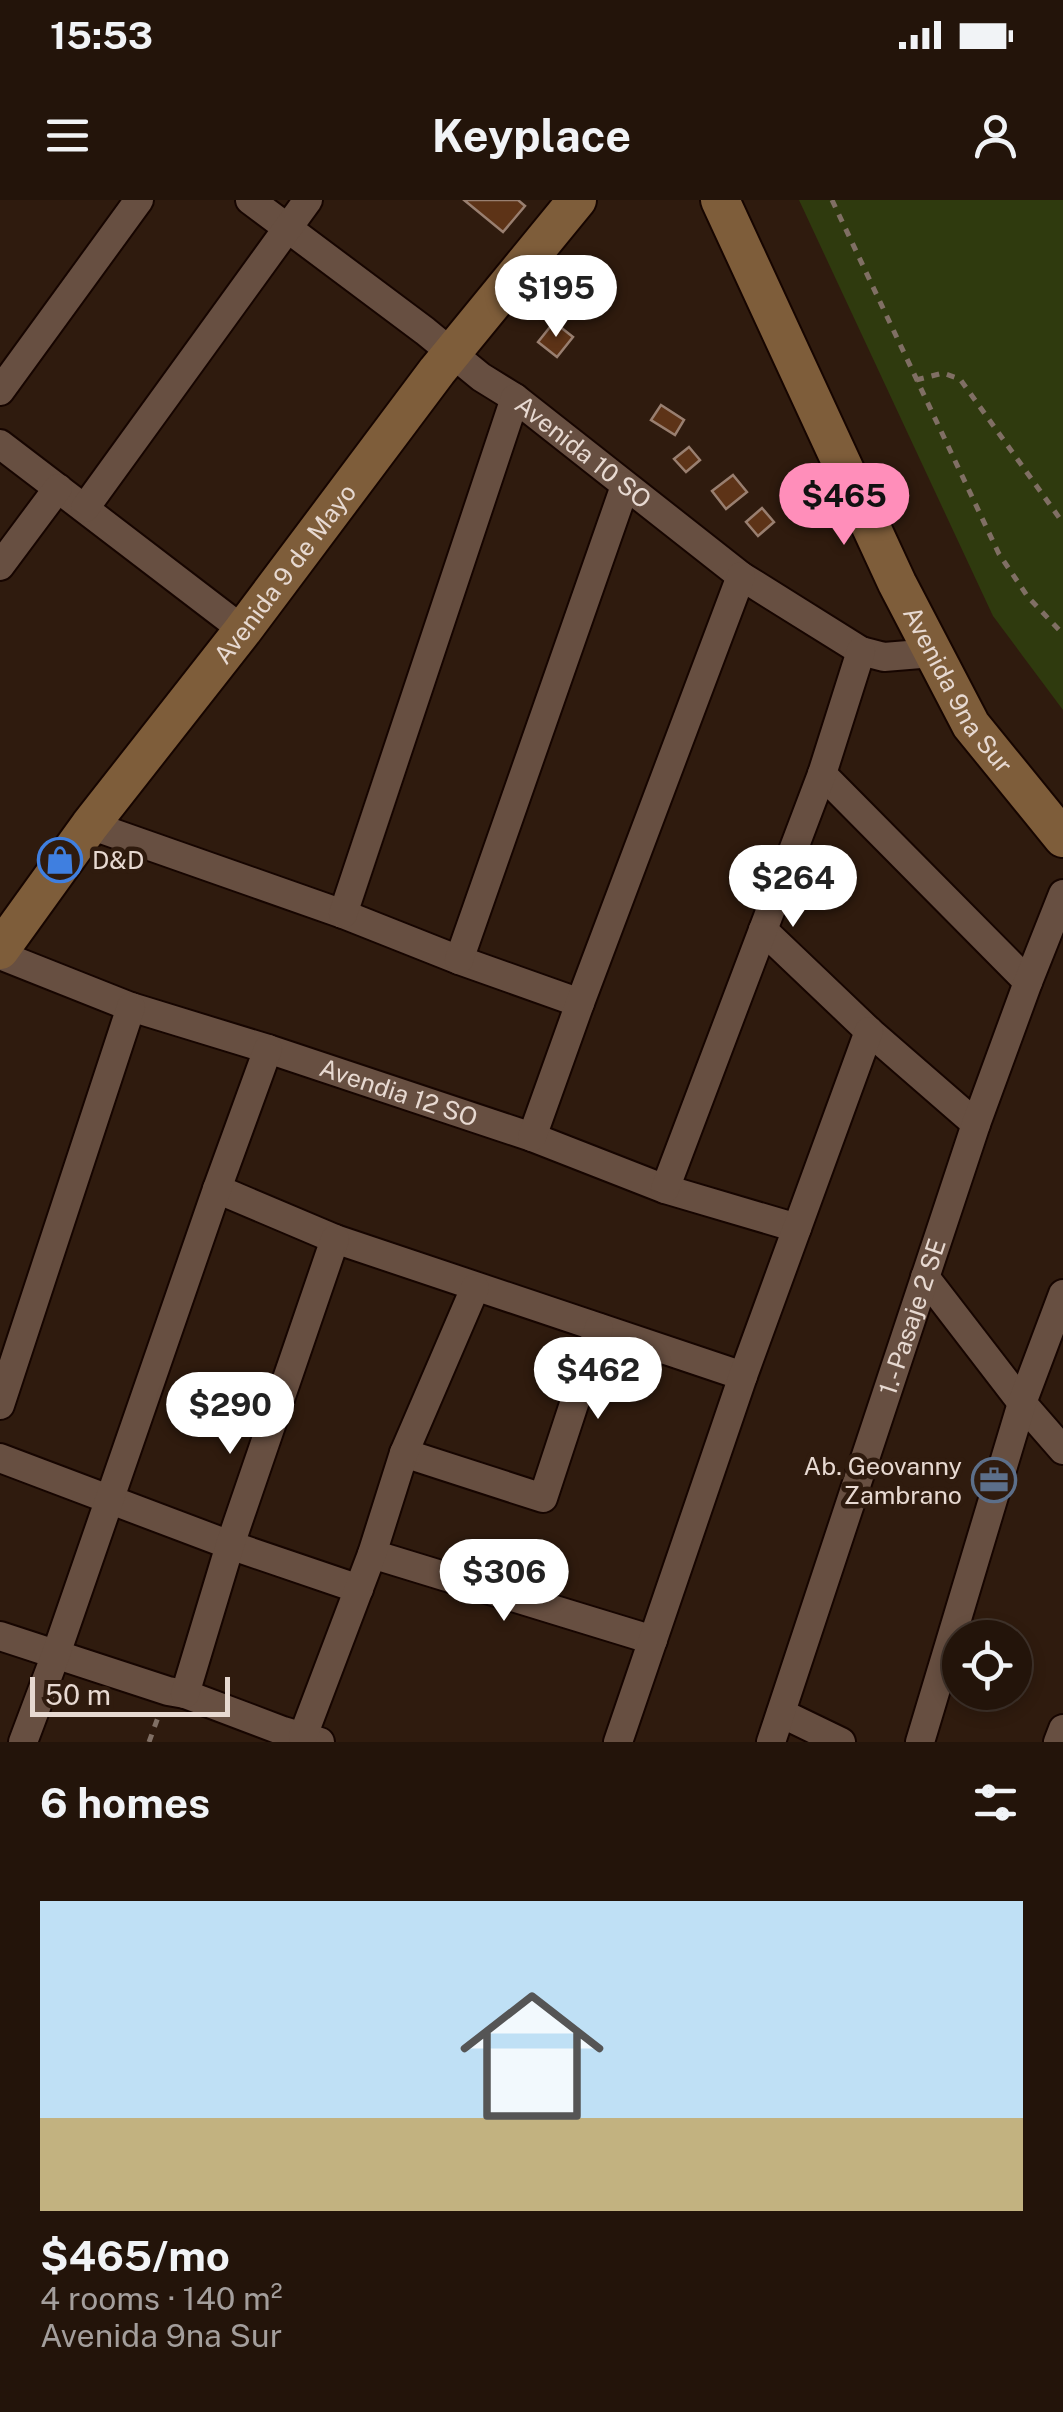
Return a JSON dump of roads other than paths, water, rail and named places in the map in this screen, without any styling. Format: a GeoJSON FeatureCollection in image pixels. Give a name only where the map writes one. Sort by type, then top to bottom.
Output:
{"type":"FeatureCollection","features":[{"type":"Feature","properties":{"kind":"street"},"geometry":{"type":"LineString","coordinates":[[0,391],[139,200]]}},
{"type":"Feature","properties":{"kind":"street","name":"Avenida 10 SO"},"geometry":{"type":"LineString","coordinates":[[250,200],[481,377],[516,398],[741,576],[861,650],[884,657],[933,653]]}},
{"type":"Feature","properties":{"kind":"street"},"geometry":{"type":"LineString","coordinates":[[85,508],[308,200]]}},
{"type":"Feature","properties":{"kind":"street","name":"Avenida 9 de Mayo"},"geometry":{"type":"LineString","coordinates":[[0,953],[90,825],[452,354],[577,200]]}},
{"type":"Feature","properties":{"kind":"street","name":"Avenida 9na Sur"},"geometry":{"type":"LineString","coordinates":[[720,200],[897,584],[933,653],[972,725],[1063,838]]}},
{"type":"Feature","properties":{"kind":"street"},"geometry":{"type":"LineString","coordinates":[[344,914],[516,398]]}},
{"type":"Feature","properties":{"kind":"street"},"geometry":{"type":"LineString","coordinates":[[0,444],[243,630]]}},
{"type":"Feature","properties":{"kind":"street"},"geometry":{"type":"LineString","coordinates":[[459,960],[625,486]]}},
{"type":"Feature","properties":{"kind":"street"},"geometry":{"type":"LineString","coordinates":[[0,566],[58,488]]}},
{"type":"Feature","properties":{"kind":"street"},"geometry":{"type":"LineString","coordinates":[[532,1137],[741,576]]}},
{"type":"Feature","properties":{"kind":"street"},"geometry":{"type":"LineString","coordinates":[[664,1188],[822,774],[861,650]]}},
{"type":"Feature","properties":{"kind":"street"},"geometry":{"type":"LineString","coordinates":[[822,774],[1028,982]]}},
{"type":"Feature","properties":{"kind":"street"},"geometry":{"type":"LineString","coordinates":[[90,825],[344,914],[580,1003]]}},
{"type":"Feature","properties":{"kind":"street","name":"1.- Pasaje 2 SE"},"geometry":{"type":"LineString","coordinates":[[771,1742],[976,1124],[1063,894]]}},
{"type":"Feature","properties":{"kind":"street"},"geometry":{"type":"LineString","coordinates":[[762,930],[976,1124]]}},
{"type":"Feature","properties":{"kind":"street","name":"Avendia 12 SO"},"geometry":{"type":"LineString","coordinates":[[0,953],[131,1007],[532,1137],[664,1188],[797,1228]]}},
{"type":"Feature","properties":{"kind":"street"},"geometry":{"type":"LineString","coordinates":[[0,1405],[131,1007]]}},
{"type":"Feature","properties":{"kind":"street"},"geometry":{"type":"LineString","coordinates":[[618,1742],[743,1376],[869,1031]]}},
{"type":"Feature","properties":{"kind":"street"},"geometry":{"type":"LineString","coordinates":[[23,1742],[268,1049]]}},
{"type":"Feature","properties":{"kind":"street"},"geometry":{"type":"LineString","coordinates":[[217,1189],[336,1239],[743,1376]]}},
{"type":"Feature","properties":{"kind":"street"},"geometry":{"type":"LineString","coordinates":[[186,1694],[230,1544],[336,1239]]}},
{"type":"Feature","properties":{"kind":"street"},"geometry":{"type":"LineString","coordinates":[[924,1276],[1063,1450]]}},
{"type":"Feature","properties":{"kind":"street"},"geometry":{"type":"LineString","coordinates":[[0,1636],[186,1694],[296,1738],[372,1554],[404,1453],[474,1288]]}},
{"type":"Feature","properties":{"kind":"street"},"geometry":{"type":"LineString","coordinates":[[920,1742],[1022,1403],[1063,1294]]}},
{"type":"Feature","properties":{"kind":"street"},"geometry":{"type":"LineString","coordinates":[[404,1453],[542,1498],[599,1328]]}},
{"type":"Feature","properties":{"kind":"street"},"geometry":{"type":"LineString","coordinates":[[0,1458],[359,1588]]}},
{"type":"Feature","properties":{"kind":"street"},"geometry":{"type":"LineString","coordinates":[[372,1554],[653,1640]]}},
{"type":"Feature","properties":{"kind":"street"},"geometry":{"type":"LineString","coordinates":[[781,1714],[841,1742]]}},
{"type":"Feature","properties":{"kind":"street"},"geometry":{"type":"LineString","coordinates":[[1058,1742],[1063,1729]]}},
{"type":"Feature","properties":{"kind":"place","name":"D&D"},"geometry":{"type":"Point","coordinates":[60,860]}},
{"type":"Feature","properties":{"kind":"place","name":"Ab. Geovanny Zambrano"},"geometry":{"type":"Point","coordinates":[994,1480]}}]}
